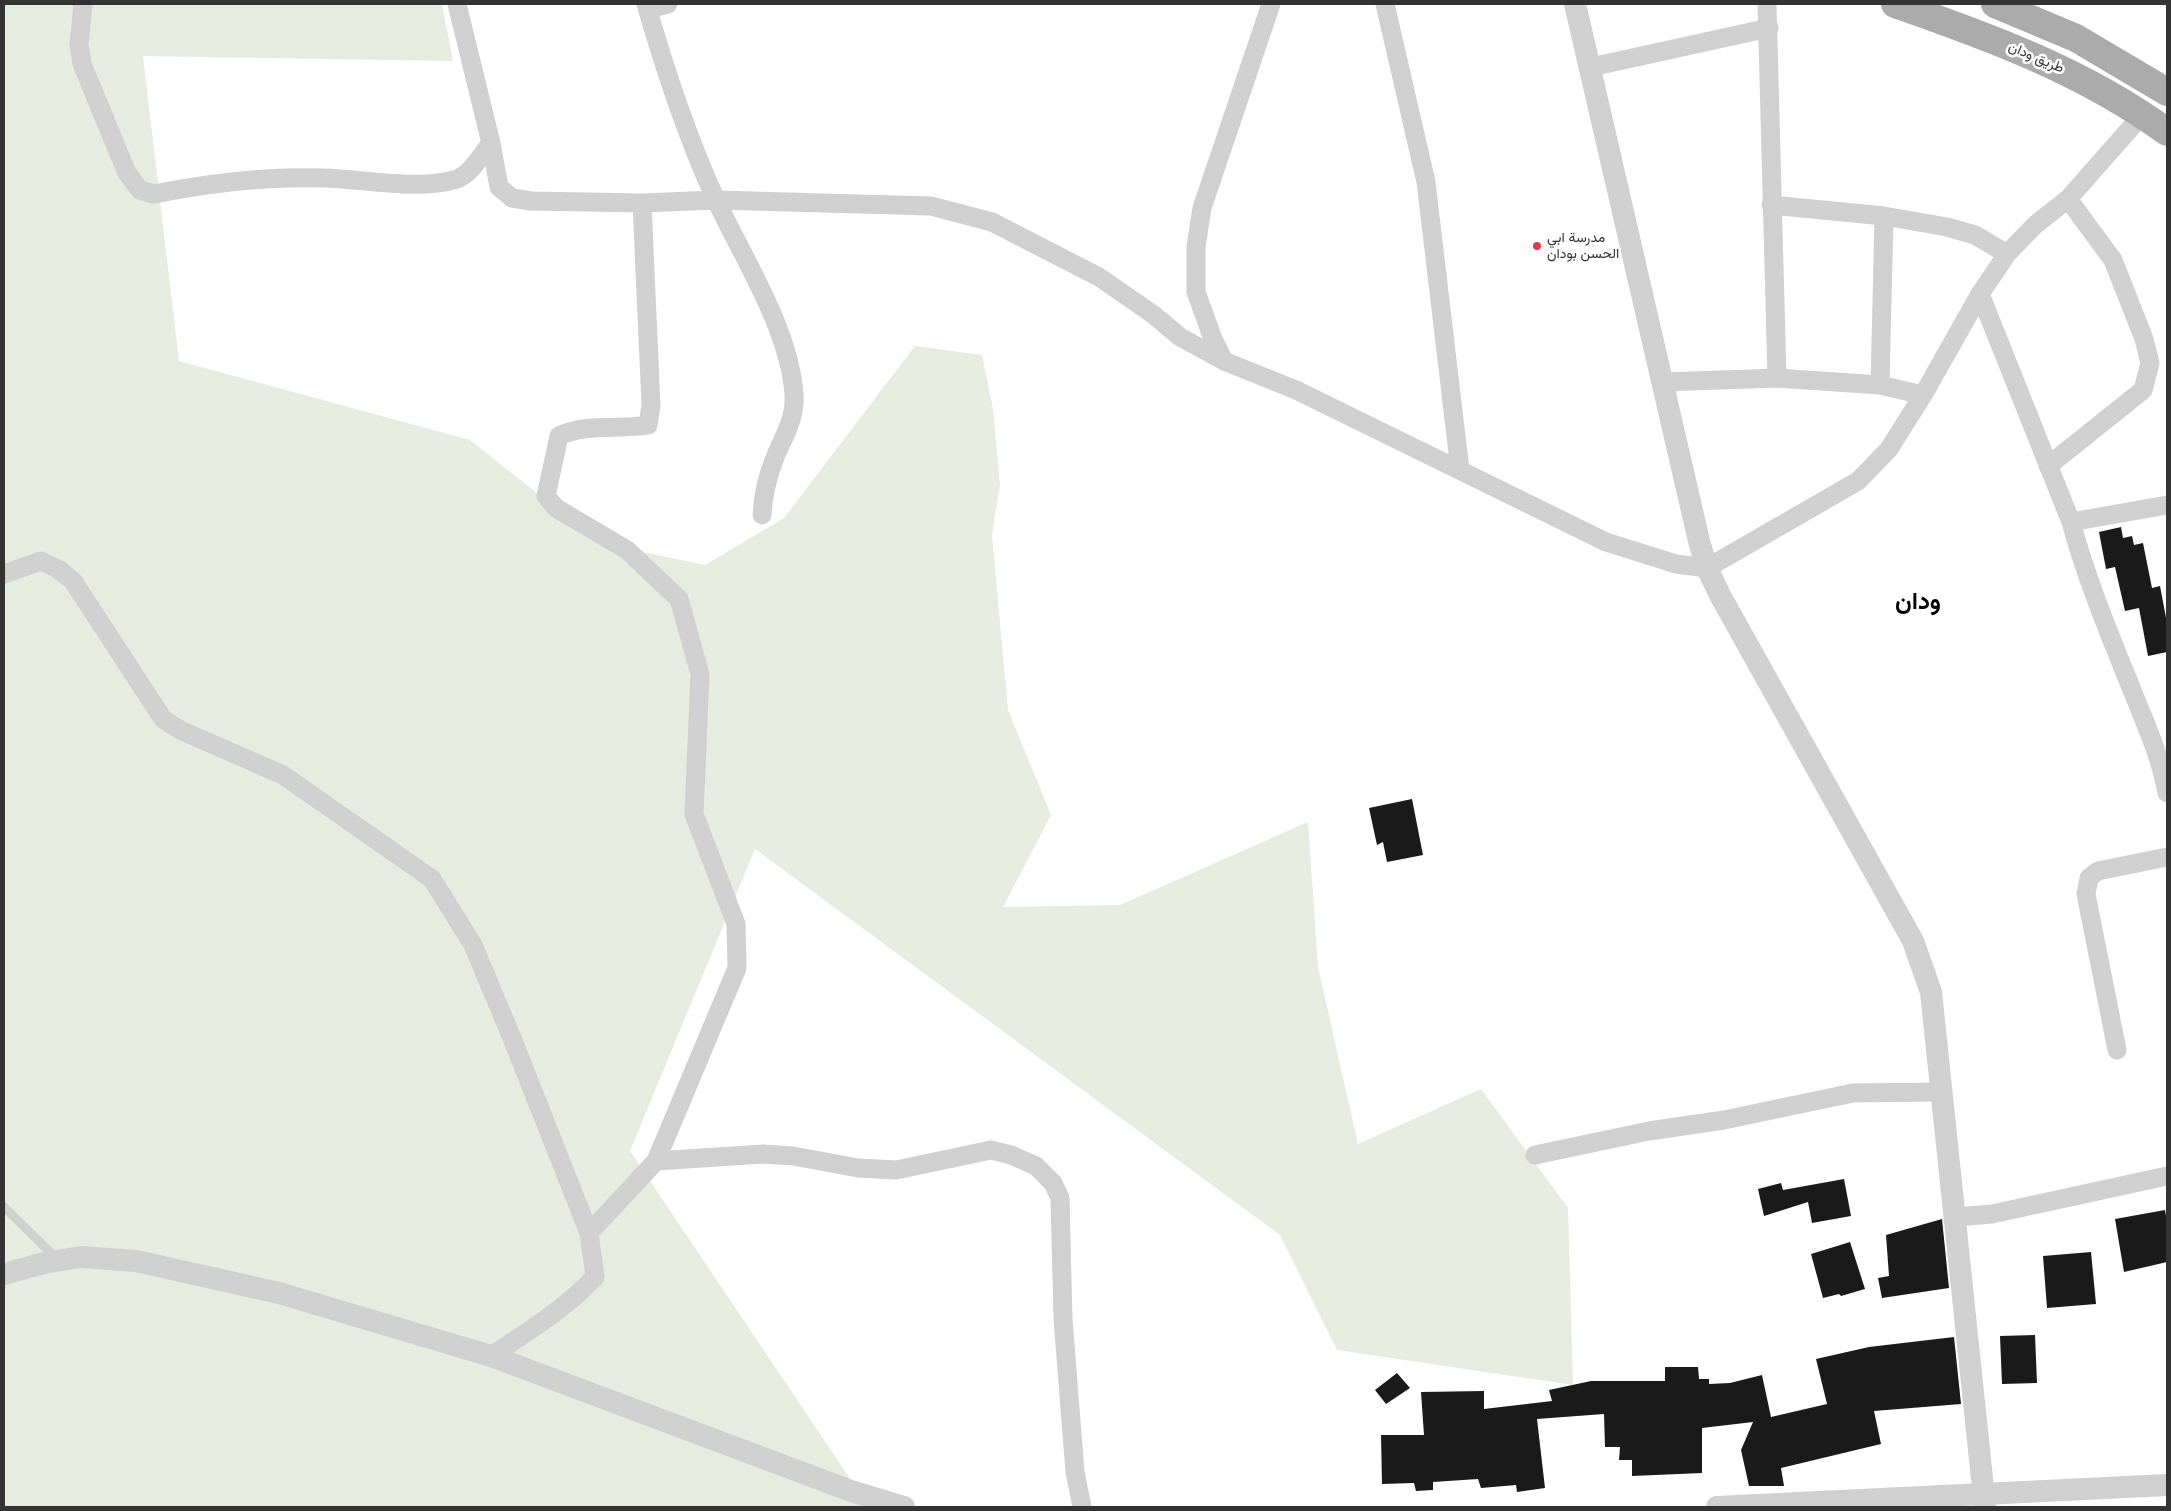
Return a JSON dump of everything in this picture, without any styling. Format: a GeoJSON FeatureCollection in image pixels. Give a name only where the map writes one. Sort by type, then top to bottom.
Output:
{"type":"FeatureCollection","features":[{"type":"Feature","properties":{"kind":"main road","name":"طريق ودان"},"geometry":{"type":"LineString","coordinates":[[1895,4],[1964,28],[2063,69],[2143,114],[2167,132]]}},
{"type":"Feature","properties":{"kind":"main road"},"geometry":{"type":"LineString","coordinates":[[1995,4],[2076,38],[2167,92]]}},
{"type":"Feature","properties":{"kind":"street"},"geometry":{"type":"LineString","coordinates":[[84,4],[79,44],[82,64],[127,173],[140,190],[154,194],[259,180],[322,178],[424,184],[459,178],[470,170],[491,144]]}},
{"type":"Feature","properties":{"kind":"street"},"geometry":{"type":"LineString","coordinates":[[457,4],[491,144],[499,187],[512,198],[531,201],[642,203],[716,200],[931,206],[992,222],[1099,277],[1154,315],[1180,337],[1224,361],[1296,390],[1606,542],[1676,564],[1708,568],[1858,481],[1889,449],[1923,395],[1980,294],[2007,254],[2035,225],[2068,199],[2143,114]]}},
{"type":"Feature","properties":{"kind":"street"},"geometry":{"type":"LineString","coordinates":[[668,4],[647,7],[658,44],[692,142],[716,200],[742,250],[779,332],[792,379],[794,397],[789,428],[774,459],[764,490],[762,515]]}},
{"type":"Feature","properties":{"kind":"street"},"geometry":{"type":"LineString","coordinates":[[1224,361],[1213,339],[1196,292],[1196,246],[1202,208],[1271,4]]}},
{"type":"Feature","properties":{"kind":"street"},"geometry":{"type":"LineString","coordinates":[[1385,4],[1426,182],[1460,470]]}},
{"type":"Feature","properties":{"kind":"street"},"geometry":{"type":"LineString","coordinates":[[1575,4],[1700,541],[1708,568],[1721,597],[1913,941],[1931,992],[1984,1501]]}},
{"type":"Feature","properties":{"kind":"street"},"geometry":{"type":"LineString","coordinates":[[1768,4],[1777,378]]}},
{"type":"Feature","properties":{"kind":"street"},"geometry":{"type":"LineString","coordinates":[[1591,67],[1769,28]]}},
{"type":"Feature","properties":{"kind":"street"},"geometry":{"type":"LineString","coordinates":[[2048,466],[2143,390],[2150,364],[2144,339],[2113,260],[2068,199]]}},
{"type":"Feature","properties":{"kind":"street"},"geometry":{"type":"LineString","coordinates":[[589,1233],[656,1161],[738,968],[736,924],[694,814],[700,674],[679,598],[626,550],[556,508],[546,496],[559,436],[571,430],[632,428],[648,425],[651,405],[642,203]]}},
{"type":"Feature","properties":{"kind":"street"},"geometry":{"type":"LineString","coordinates":[[1772,205],[1884,216],[1947,227],[1975,235],[2007,254]]}},
{"type":"Feature","properties":{"kind":"street"},"geometry":{"type":"LineString","coordinates":[[1880,386],[1884,216]]}},
{"type":"Feature","properties":{"kind":"street"},"geometry":{"type":"LineString","coordinates":[[1980,294],[2071,522],[2082,564],[2147,728],[2164,776],[2167,793]]}},
{"type":"Feature","properties":{"kind":"street"},"geometry":{"type":"LineString","coordinates":[[1664,382],[1777,378],[1880,386],[1923,395]]}},
{"type":"Feature","properties":{"kind":"street"},"geometry":{"type":"LineString","coordinates":[[2071,522],[2167,505]]}},
{"type":"Feature","properties":{"kind":"street"},"geometry":{"type":"LineString","coordinates":[[4,574],[41,561],[58,569],[73,580],[163,719],[180,730],[284,775],[432,879],[473,945],[512,1038],[589,1233],[595,1277],[579,1294],[554,1314],[491,1356]]}},
{"type":"Feature","properties":{"kind":"street"},"geometry":{"type":"LineString","coordinates":[[2117,1050],[2086,894],[2089,878],[2098,872],[2167,857]]}},
{"type":"Feature","properties":{"kind":"street"},"geometry":{"type":"LineString","coordinates":[[1535,1154],[1649,1131],[1724,1120],[1853,1093],[1942,1092]]}},
{"type":"Feature","properties":{"kind":"street"},"geometry":{"type":"LineString","coordinates":[[656,1161],[763,1154],[793,1156],[858,1168],[896,1170],[991,1150],[1011,1154],[1036,1166],[1054,1183],[1060,1198],[1063,1319],[1075,1472],[1082,1507]]}},
{"type":"Feature","properties":{"kind":"street"},"geometry":{"type":"LineString","coordinates":[[1955,1217],[1992,1214],[2167,1176]]}},
{"type":"Feature","properties":{"kind":"street"},"geometry":{"type":"LineString","coordinates":[[4,1274],[81,1257],[136,1261],[279,1293],[491,1356],[851,1491],[904,1507]]}},
{"type":"Feature","properties":{"kind":"street"},"geometry":{"type":"LineString","coordinates":[[1718,1507],[1984,1501],[2167,1486]]}},
{"type":"Feature","properties":{"kind":"lane"},"geometry":{"type":"LineString","coordinates":[[4,1207],[59,1261]]}},
{"type":"Feature","properties":{"kind":"shaded area"},"geometry":{"type":"Polygon","coordinates":[[[4,4],[442,4],[453,61],[143,56],[179,361],[470,440],[600,543],[705,565],[784,518],[915,346],[982,355],[993,409],[1000,485],[992,535],[1008,710],[1051,815],[1003,907],[1120,905],[1308,822],[1318,967],[1358,1144],[1481,1089],[1568,1208],[1573,1385],[1337,1350],[1280,1235],[755,849],[630,1151],[869,1507],[4,1507],[4,4]]]}},
{"type":"Feature","properties":{"kind":"building"},"geometry":{"type":"Polygon","coordinates":[[[2121,527],[2123,538],[2132,536],[2134,545],[2143,543],[2152,588],[2160,586],[2167,623],[2167,652],[2148,656],[2139,608],[2125,611],[2115,567],[2106,569],[2099,532],[2121,527]]]}},
{"type":"Feature","properties":{"kind":"building"},"geometry":{"type":"Polygon","coordinates":[[[1412,799],[1423,855],[1387,862],[1383,842],[1377,845],[1369,808],[1412,799]]]}},
{"type":"Feature","properties":{"kind":"building"},"geometry":{"type":"Polygon","coordinates":[[[1844,1179],[1851,1216],[1812,1223],[1808,1202],[1764,1216],[1758,1189],[1781,1183],[1783,1190],[1844,1179]]]}},
{"type":"Feature","properties":{"kind":"building"},"geometry":{"type":"Polygon","coordinates":[[[2165,1210],[2167,1222],[2167,1262],[2124,1272],[2115,1219],[2165,1210]]]}},
{"type":"Feature","properties":{"kind":"building"},"geometry":{"type":"Polygon","coordinates":[[[1942,1219],[1949,1288],[1882,1298],[1878,1278],[1889,1276],[1886,1235],[1942,1219]]]}},
{"type":"Feature","properties":{"kind":"building"},"geometry":{"type":"Polygon","coordinates":[[[1850,1242],[1865,1289],[1841,1296],[1839,1294],[1823,1298],[1811,1254],[1850,1242]]]}},
{"type":"Feature","properties":{"kind":"building"},"geometry":{"type":"Polygon","coordinates":[[[2091,1252],[2096,1304],[2047,1308],[2043,1256],[2091,1252]]]}},
{"type":"Feature","properties":{"kind":"building"},"geometry":{"type":"Polygon","coordinates":[[[2035,1335],[2037,1383],[2002,1384],[2000,1336],[2035,1335]]]}},
{"type":"Feature","properties":{"kind":"building"},"geometry":{"type":"Polygon","coordinates":[[[1954,1337],[1961,1404],[1874,1411],[1881,1444],[1781,1468],[1784,1486],[1749,1486],[1741,1450],[1753,1422],[1702,1428],[1702,1473],[1632,1476],[1632,1460],[1619,1460],[1620,1447],[1605,1447],[1604,1414],[1537,1419],[1545,1488],[1517,1492],[1516,1485],[1481,1488],[1478,1479],[1433,1482],[1433,1490],[1416,1491],[1414,1483],[1382,1484],[1381,1435],[1424,1435],[1421,1392],[1484,1391],[1484,1409],[1552,1401],[1549,1390],[1591,1381],[1665,1381],[1665,1367],[1698,1367],[1699,1379],[1709,1379],[1709,1384],[1730,1383],[1762,1375],[1771,1417],[1827,1404],[1816,1359],[1869,1347],[1954,1337]]]}},
{"type":"Feature","properties":{"kind":"building"},"geometry":{"type":"Polygon","coordinates":[[[1397,1373],[1410,1388],[1386,1404],[1375,1390],[1397,1373]]]}},
{"type":"Feature","properties":{"kind":"place","name":"مدرسة ابي الحسن بودان"},"geometry":{"type":"Point","coordinates":[1537,246]}},
{"type":"Feature","properties":{"kind":"district","name":"ودان"},"geometry":{"type":"Point","coordinates":[1918,603]}}]}
